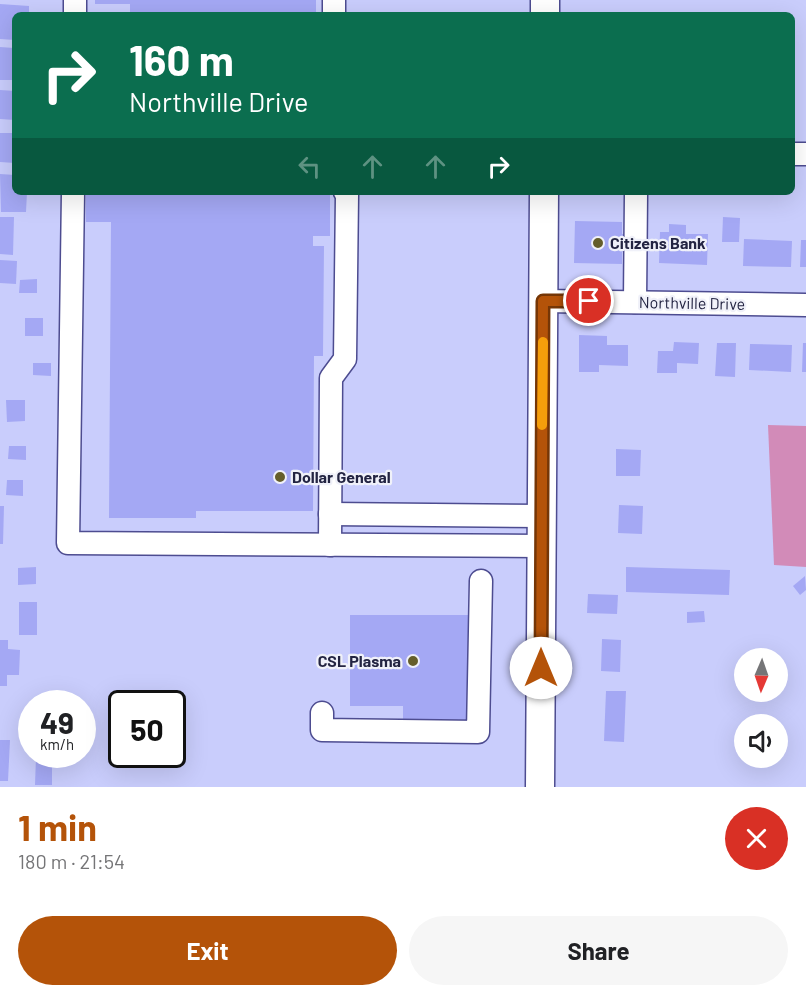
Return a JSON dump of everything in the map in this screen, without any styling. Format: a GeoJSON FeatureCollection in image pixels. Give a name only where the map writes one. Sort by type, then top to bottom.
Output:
{"type":"FeatureCollection","features":[{"type":"Feature","properties":{"kind":"main road"},"geometry":{"type":"LineString","coordinates":[[540,787],[544,195]]}},
{"type":"Feature","properties":{"kind":"street"},"geometry":{"type":"LineString","coordinates":[[73,195],[68,543],[541,546]]}},
{"type":"Feature","properties":{"kind":"street"},"geometry":{"type":"LineString","coordinates":[[330,545],[332,378],[345,359],[348,195]]}},
{"type":"Feature","properties":{"kind":"street"},"geometry":{"type":"LineString","coordinates":[[635,302],[636,195]]}},
{"type":"Feature","properties":{"kind":"street","name":"Northville Drive"},"geometry":{"type":"LineString","coordinates":[[543,301],[806,305]]}},
{"type":"Feature","properties":{"kind":"street"},"geometry":{"type":"LineString","coordinates":[[330,514],[542,516]]}},
{"type":"Feature","properties":{"kind":"street"},"geometry":{"type":"LineString","coordinates":[[322,713],[322,730],[478,732],[481,581]]}},
{"type":"Feature","properties":{"kind":"shaded area"},"geometry":{"type":"Polygon","coordinates":[[[768,425],[806,426],[806,567],[774,565],[768,425]]]}},
{"type":"Feature","properties":{"kind":"building"},"geometry":{"type":"Polygon","coordinates":[[[95,0],[316,0],[316,12],[130,12],[130,4],[95,4],[95,0]]]}},
{"type":"Feature","properties":{"kind":"building"},"geometry":{"type":"Polygon","coordinates":[[[0,4],[29,6],[29,12],[12,12],[12,40],[0,39],[0,4]]]}},
{"type":"Feature","properties":{"kind":"building"},"geometry":{"type":"Polygon","coordinates":[[[0,47],[12,48],[12,80],[0,80],[0,47]]]}},
{"type":"Feature","properties":{"kind":"building"},"geometry":{"type":"Polygon","coordinates":[[[0,90],[12,91],[12,120],[0,119],[0,90]]]}},
{"type":"Feature","properties":{"kind":"building"},"geometry":{"type":"Polygon","coordinates":[[[0,133],[12,133],[12,163],[0,162],[0,133]]]}},
{"type":"Feature","properties":{"kind":"building"},"geometry":{"type":"Polygon","coordinates":[[[0,174],[12,175],[12,195],[27,195],[26,212],[1,212],[0,174]]]}},
{"type":"Feature","properties":{"kind":"building"},"geometry":{"type":"Polygon","coordinates":[[[86,195],[330,195],[330,236],[313,236],[313,246],[324,246],[323,356],[314,356],[313,511],[196,511],[196,518],[109,518],[111,222],[86,222],[86,195]]]}},
{"type":"Feature","properties":{"kind":"building"},"geometry":{"type":"Polygon","coordinates":[[[0,217],[14,217],[13,255],[0,254],[0,217]]]}},
{"type":"Feature","properties":{"kind":"building"},"geometry":{"type":"Polygon","coordinates":[[[723,217],[740,218],[739,242],[722,242],[723,217]]]}},
{"type":"Feature","properties":{"kind":"building","name":"Citizens Bank"},"geometry":{"type":"Polygon","coordinates":[[[575,221],[622,222],[622,234],[638,234],[637,252],[622,252],[622,264],[574,263],[575,221]]]}},
{"type":"Feature","properties":{"kind":"building"},"geometry":{"type":"Polygon","coordinates":[[[669,224],[686,225],[686,234],[708,234],[707,265],[659,263],[660,232],[669,232],[669,224]]]}},
{"type":"Feature","properties":{"kind":"building"},"geometry":{"type":"Polygon","coordinates":[[[744,239],[792,241],[791,267],[743,266],[744,239]]]}},
{"type":"Feature","properties":{"kind":"building"},"geometry":{"type":"Polygon","coordinates":[[[801,240],[806,240],[806,267],[800,267],[801,240]]]}},
{"type":"Feature","properties":{"kind":"building"},"geometry":{"type":"Polygon","coordinates":[[[0,260],[17,261],[16,284],[0,283],[0,260]]]}},
{"type":"Feature","properties":{"kind":"building"},"geometry":{"type":"Polygon","coordinates":[[[37,279],[37,293],[19,293],[20,280],[37,279]]]}},
{"type":"Feature","properties":{"kind":"building"},"geometry":{"type":"Polygon","coordinates":[[[25,318],[43,318],[43,336],[25,336],[25,318]]]}},
{"type":"Feature","properties":{"kind":"building"},"geometry":{"type":"Polygon","coordinates":[[[579,335],[607,336],[607,345],[628,345],[628,366],[599,365],[599,372],[579,372],[579,335]]]}},
{"type":"Feature","properties":{"kind":"building"},"geometry":{"type":"Polygon","coordinates":[[[674,342],[699,343],[698,364],[677,363],[677,373],[657,373],[658,351],[673,351],[674,342]]]}},
{"type":"Feature","properties":{"kind":"building"},"geometry":{"type":"Polygon","coordinates":[[[717,343],[736,343],[735,377],[715,376],[717,343]]]}},
{"type":"Feature","properties":{"kind":"building"},"geometry":{"type":"Polygon","coordinates":[[[803,343],[806,343],[806,372],[802,372],[803,343]]]}},
{"type":"Feature","properties":{"kind":"building"},"geometry":{"type":"Polygon","coordinates":[[[750,344],[792,345],[791,372],[749,370],[750,344]]]}},
{"type":"Feature","properties":{"kind":"building"},"geometry":{"type":"Polygon","coordinates":[[[33,363],[51,363],[51,376],[33,375],[33,363]]]}},
{"type":"Feature","properties":{"kind":"building"},"geometry":{"type":"Polygon","coordinates":[[[6,400],[25,400],[25,421],[7,422],[6,400]]]}},
{"type":"Feature","properties":{"kind":"building"},"geometry":{"type":"Polygon","coordinates":[[[9,446],[26,446],[26,460],[8,459],[9,446]]]}},
{"type":"Feature","properties":{"kind":"building"},"geometry":{"type":"Polygon","coordinates":[[[616,449],[641,450],[640,476],[616,476],[616,449]]]}},
{"type":"Feature","properties":{"kind":"building"},"geometry":{"type":"Polygon","coordinates":[[[7,480],[23,480],[23,496],[6,495],[7,480]]]}},
{"type":"Feature","properties":{"kind":"building"},"geometry":{"type":"Polygon","coordinates":[[[619,505],[643,506],[642,534],[618,533],[619,505]]]}},
{"type":"Feature","properties":{"kind":"building"},"geometry":{"type":"Polygon","coordinates":[[[0,506],[4,506],[3,544],[0,544],[0,506]]]}},
{"type":"Feature","properties":{"kind":"building"},"geometry":{"type":"Polygon","coordinates":[[[36,567],[36,584],[18,585],[18,568],[36,567]]]}},
{"type":"Feature","properties":{"kind":"building"},"geometry":{"type":"Polygon","coordinates":[[[626,567],[730,570],[729,595],[626,592],[626,567]]]}},
{"type":"Feature","properties":{"kind":"building"},"geometry":{"type":"Polygon","coordinates":[[[805,576],[806,590],[800,595],[793,586],[805,576]]]}},
{"type":"Feature","properties":{"kind":"building"},"geometry":{"type":"Polygon","coordinates":[[[588,594],[618,595],[617,614],[587,613],[588,594]]]}},
{"type":"Feature","properties":{"kind":"building"},"geometry":{"type":"Polygon","coordinates":[[[19,602],[37,602],[37,635],[19,635],[19,602]]]}},
{"type":"Feature","properties":{"kind":"building"},"geometry":{"type":"Polygon","coordinates":[[[704,611],[705,622],[687,623],[687,612],[704,611]]]}},
{"type":"Feature","properties":{"kind":"building","name":"CSL Plasma"},"geometry":{"type":"Polygon","coordinates":[[[350,615],[476,615],[477,725],[403,724],[403,706],[350,706],[350,615]]]}},
{"type":"Feature","properties":{"kind":"building"},"geometry":{"type":"Polygon","coordinates":[[[602,639],[621,640],[620,672],[601,671],[602,639]]]}},
{"type":"Feature","properties":{"kind":"building"},"geometry":{"type":"Polygon","coordinates":[[[0,640],[8,640],[8,649],[20,650],[19,675],[7,675],[7,686],[0,686],[0,640]]]}},
{"type":"Feature","properties":{"kind":"building"},"geometry":{"type":"Polygon","coordinates":[[[606,691],[626,691],[624,742],[604,741],[606,691]]]}},
{"type":"Feature","properties":{"kind":"building"},"geometry":{"type":"Polygon","coordinates":[[[0,740],[10,740],[8,781],[0,781],[0,740]]]}},
{"type":"Feature","properties":{"kind":"building"},"geometry":{"type":"Polygon","coordinates":[[[36,768],[52,768],[52,785],[35,785],[36,768]]]}},
{"type":"Feature","properties":{"kind":"slow traffic"},"geometry":{"type":"LineString","coordinates":[[542,425],[543,342]]}},
{"type":"Feature","properties":{"kind":"place","name":"Citizens Bank"},"geometry":{"type":"Point","coordinates":[598,243]}},
{"type":"Feature","properties":{"kind":"place","name":"Dollar General"},"geometry":{"type":"Point","coordinates":[280,477]}},
{"type":"Feature","properties":{"kind":"place","name":"CSL Plasma"},"geometry":{"type":"Point","coordinates":[413,661]}},
{"type":"Feature","properties":{"kind":"route"},"geometry":{"type":"LineString","coordinates":[[541,668],[543,301],[589,301]]}}]}
